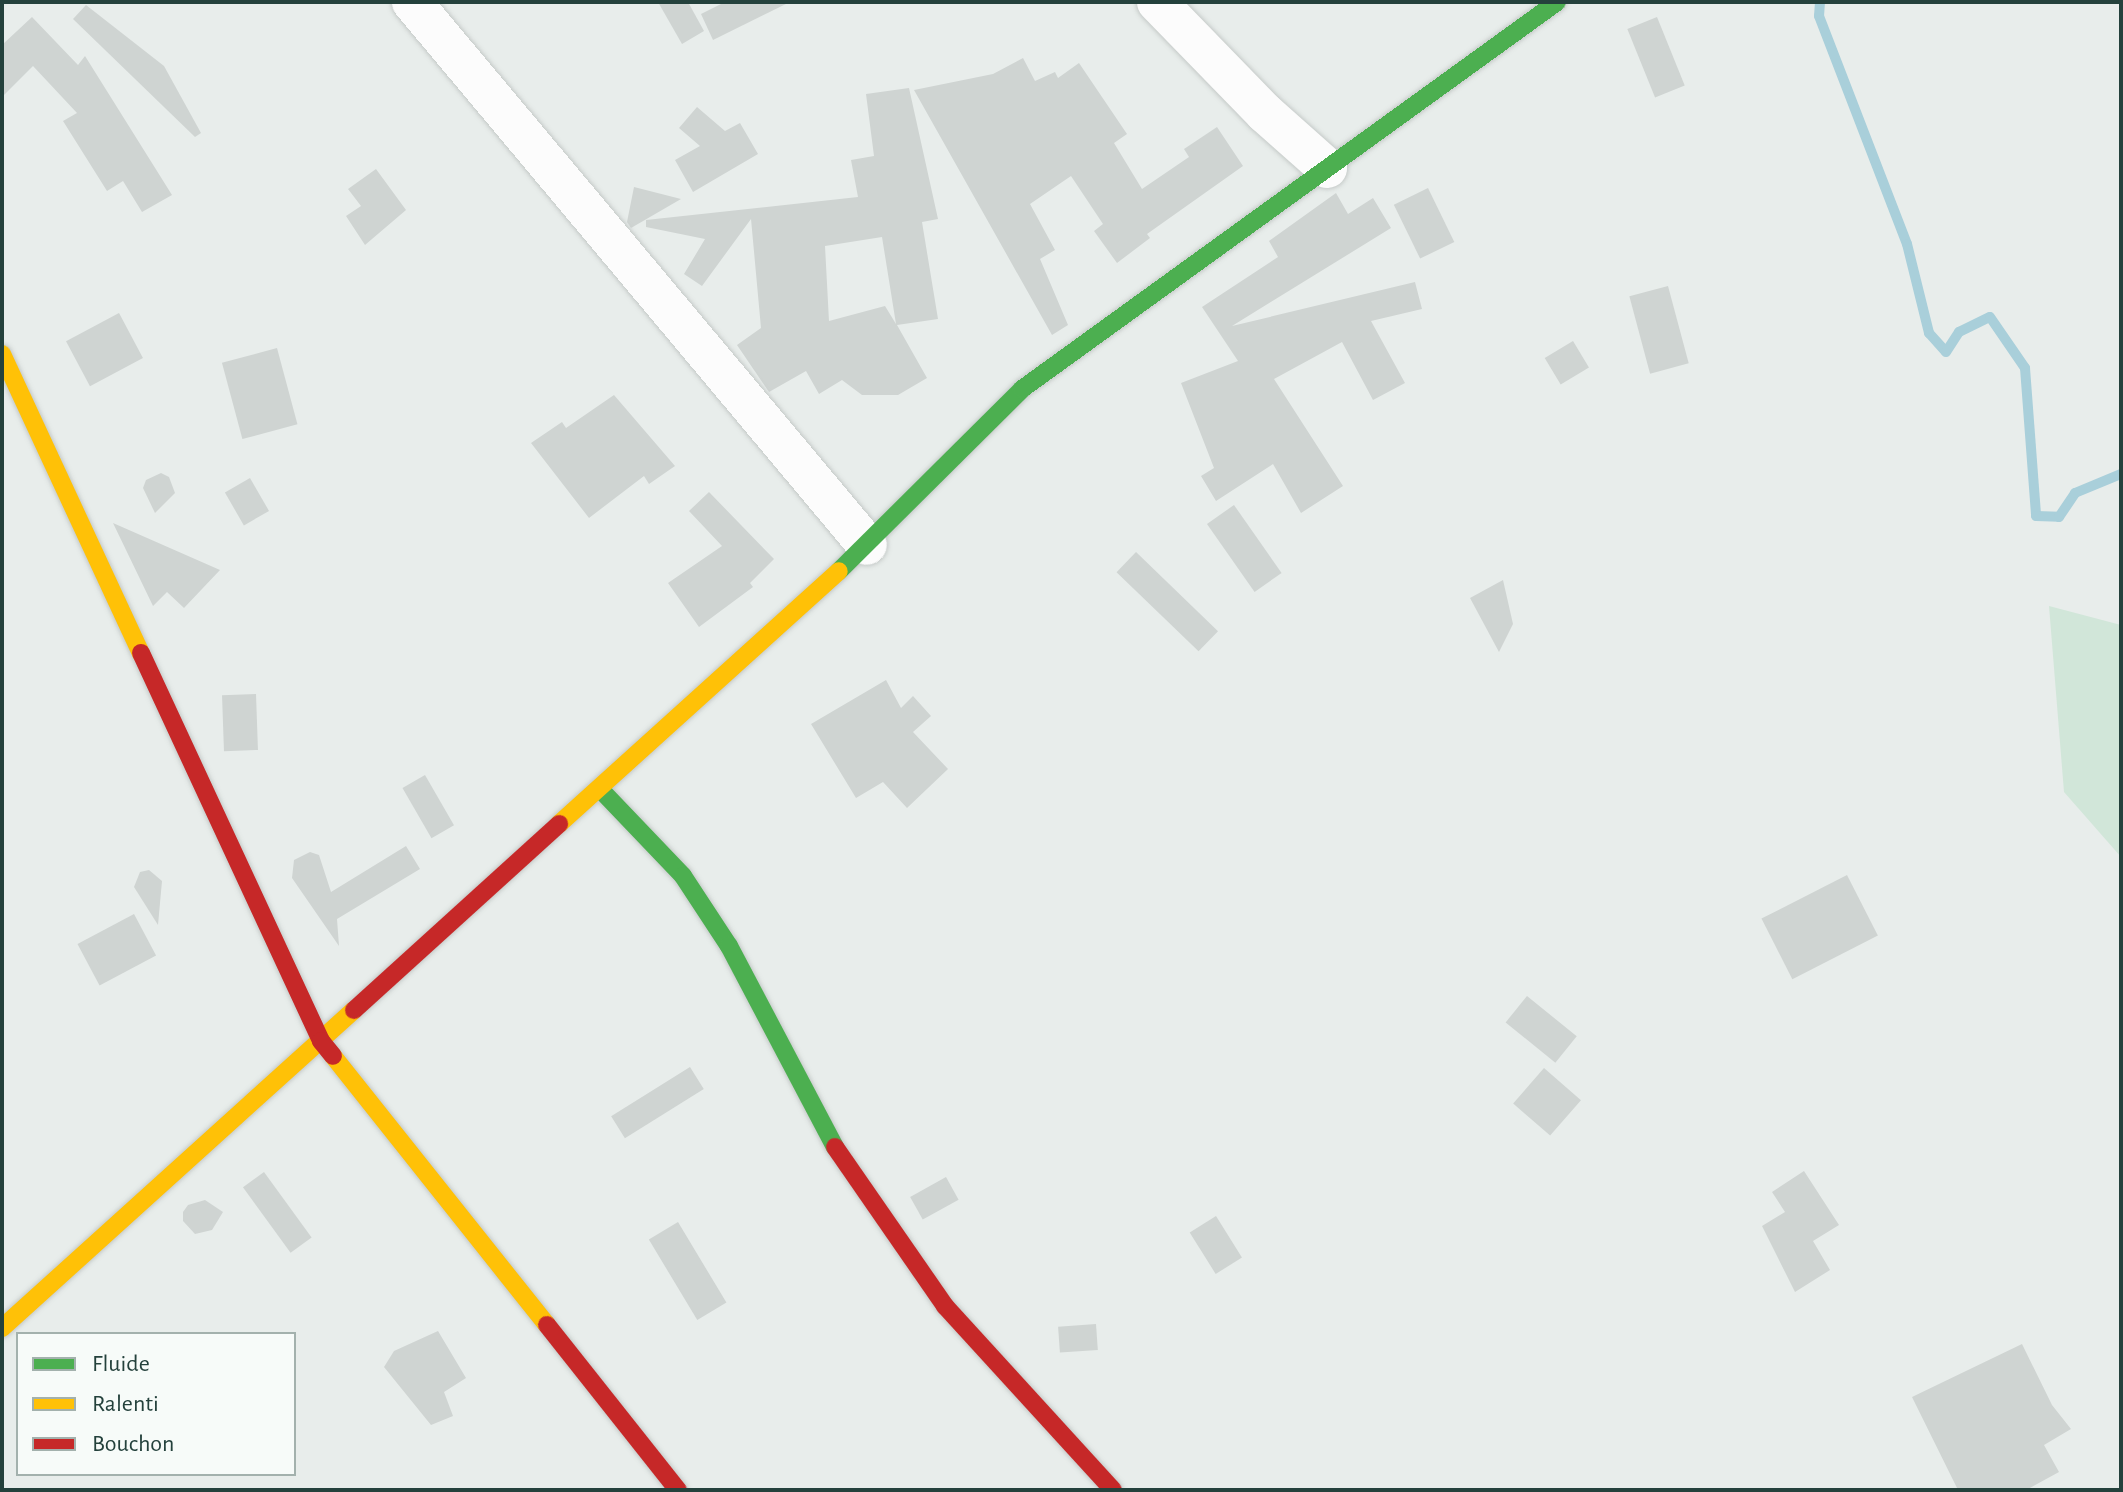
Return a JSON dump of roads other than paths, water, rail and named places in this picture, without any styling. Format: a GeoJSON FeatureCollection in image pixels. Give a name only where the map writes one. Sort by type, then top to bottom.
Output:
{"type":"FeatureCollection","features":[{"type":"Feature","properties":{"kind":"street"},"geometry":{"type":"LineString","coordinates":[[412,2],[867,545]]}},
{"type":"Feature","properties":{"kind":"street"},"geometry":{"type":"LineString","coordinates":[[1157,2],[1265,113],[1327,168]]}},
{"type":"Feature","properties":{"kind":"street"},"geometry":{"type":"LineString","coordinates":[[2,1328],[867,545],[1022,389],[1557,2]]}},
{"type":"Feature","properties":{"kind":"street"},"geometry":{"type":"LineString","coordinates":[[2,354],[321,1041],[678,1490]]}},
{"type":"Feature","properties":{"kind":"street"},"geometry":{"type":"LineString","coordinates":[[600,789],[683,876],[729,946],[840,1156],[945,1306],[1113,1490]]}},
{"type":"Feature","properties":{"kind":"waterway"},"geometry":{"type":"LineString","coordinates":[[1820,2],[1819,16],[1907,244],[1929,333],[1946,352],[1959,332],[1990,317],[2025,368],[2036,516],[2059,517],[2075,493],[2121,474]]}}]}
